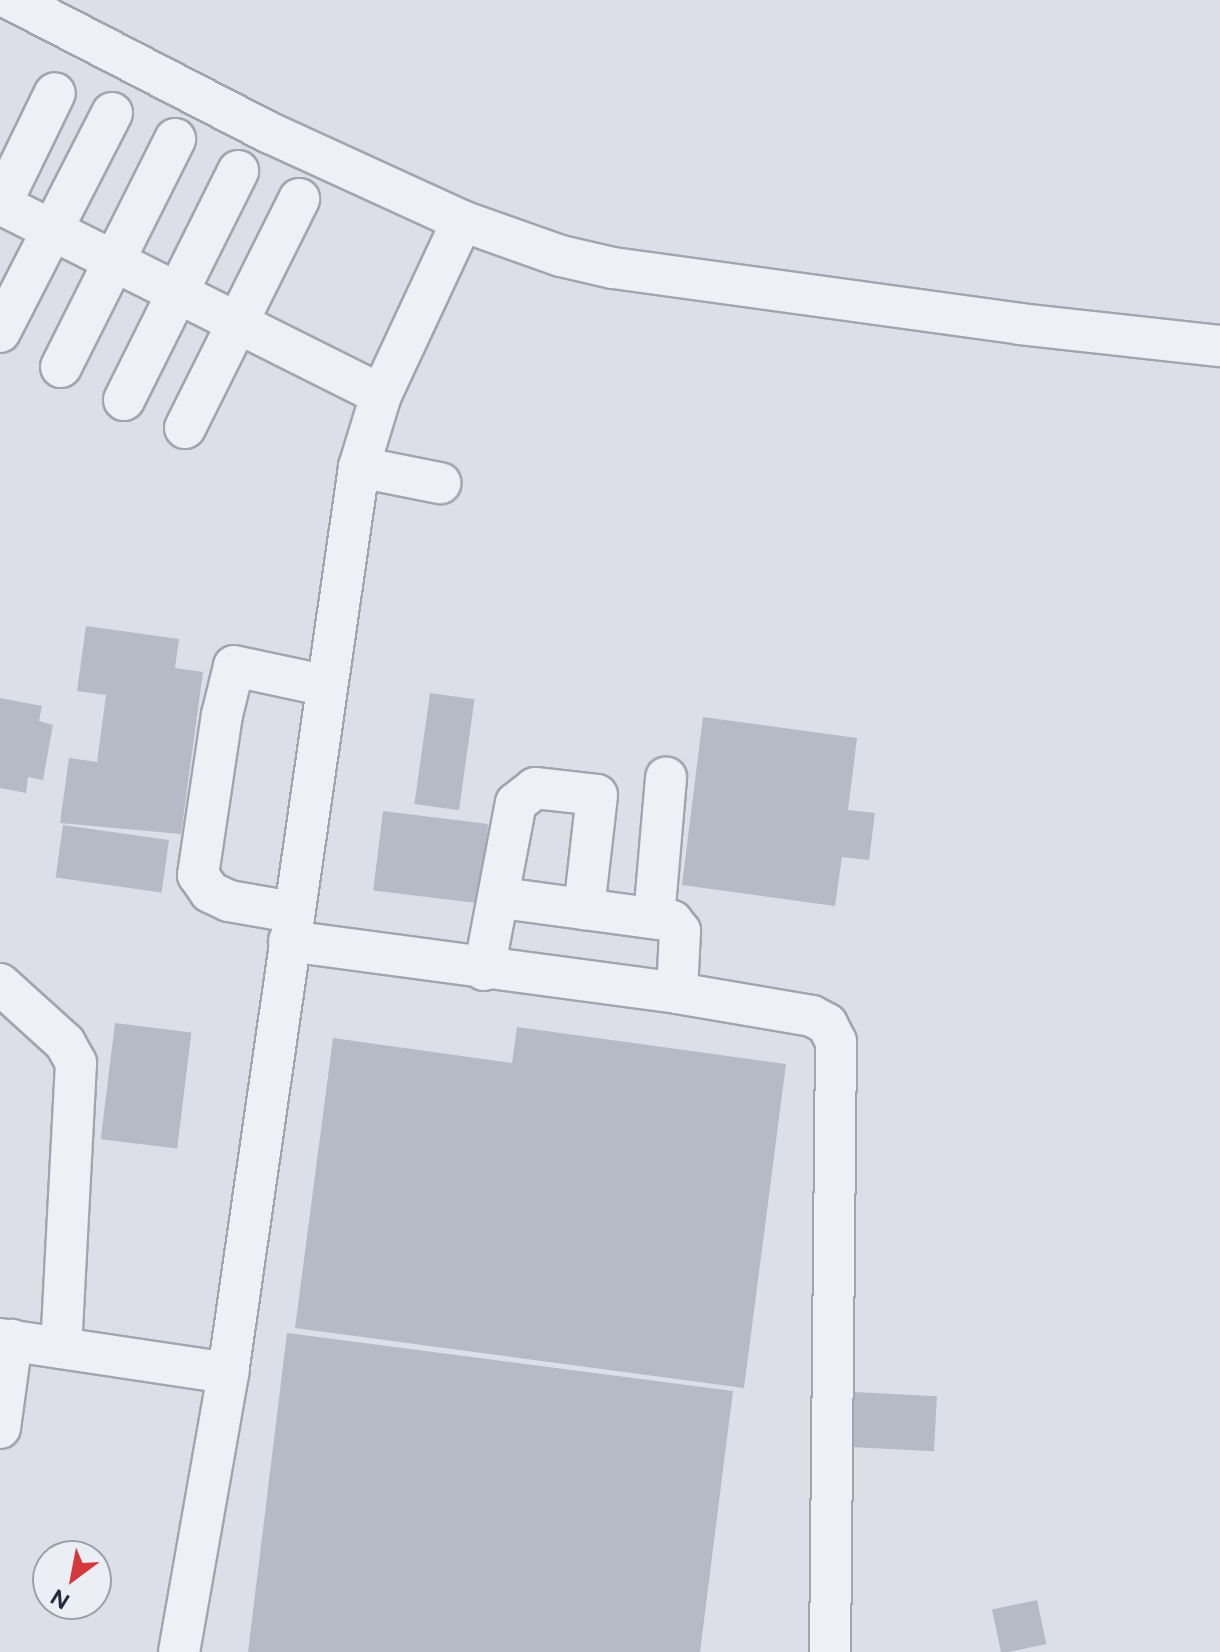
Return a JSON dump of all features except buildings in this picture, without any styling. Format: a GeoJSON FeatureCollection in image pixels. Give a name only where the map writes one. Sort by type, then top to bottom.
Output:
{"type":"FeatureCollection","features":[{"type":"Feature","properties":{"kind":"street"},"geometry":{"type":"LineString","coordinates":[[12,0],[270,133],[462,221],[613,268],[1220,346]]}},
{"type":"Feature","properties":{"kind":"street"},"geometry":{"type":"LineString","coordinates":[[55,93],[0,204],[381,395]]}},
{"type":"Feature","properties":{"kind":"street"},"geometry":{"type":"LineString","coordinates":[[0,332],[112,113]]}},
{"type":"Feature","properties":{"kind":"street"},"geometry":{"type":"LineString","coordinates":[[61,367],[175,139]]}},
{"type":"Feature","properties":{"kind":"street"},"geometry":{"type":"LineString","coordinates":[[124,400],[238,171]]}},
{"type":"Feature","properties":{"kind":"street"},"geometry":{"type":"LineString","coordinates":[[185,428],[299,199]]}},
{"type":"Feature","properties":{"kind":"street"},"geometry":{"type":"LineString","coordinates":[[179,1652],[228,1373],[290,926],[359,467],[381,395],[462,221]]}},
{"type":"Feature","properties":{"kind":"street"},"geometry":{"type":"LineString","coordinates":[[359,467],[440,483]]}},
{"type":"Feature","properties":{"kind":"street"},"geometry":{"type":"LineString","coordinates":[[327,686],[234,666],[222,715],[198,875],[210,892],[290,926],[484,970],[677,993],[812,1016],[827,1024],[836,1042],[830,1652]]}},
{"type":"Feature","properties":{"kind":"street"},"geometry":{"type":"LineString","coordinates":[[484,970],[502,898],[516,803],[535,788],[597,795],[665,790],[654,918]]}},
{"type":"Feature","properties":{"kind":"street"},"geometry":{"type":"LineString","coordinates":[[584,909],[597,795]]}},
{"type":"Feature","properties":{"kind":"street"},"geometry":{"type":"LineString","coordinates":[[502,898],[672,921],[680,931],[677,993]]}},
{"type":"Feature","properties":{"kind":"street"},"geometry":{"type":"LineString","coordinates":[[0,984],[65,1043],[76,1063],[61,1348]]}},
{"type":"Feature","properties":{"kind":"street"},"geometry":{"type":"LineString","coordinates":[[0,1428],[6,1339],[228,1373]]}}]}
